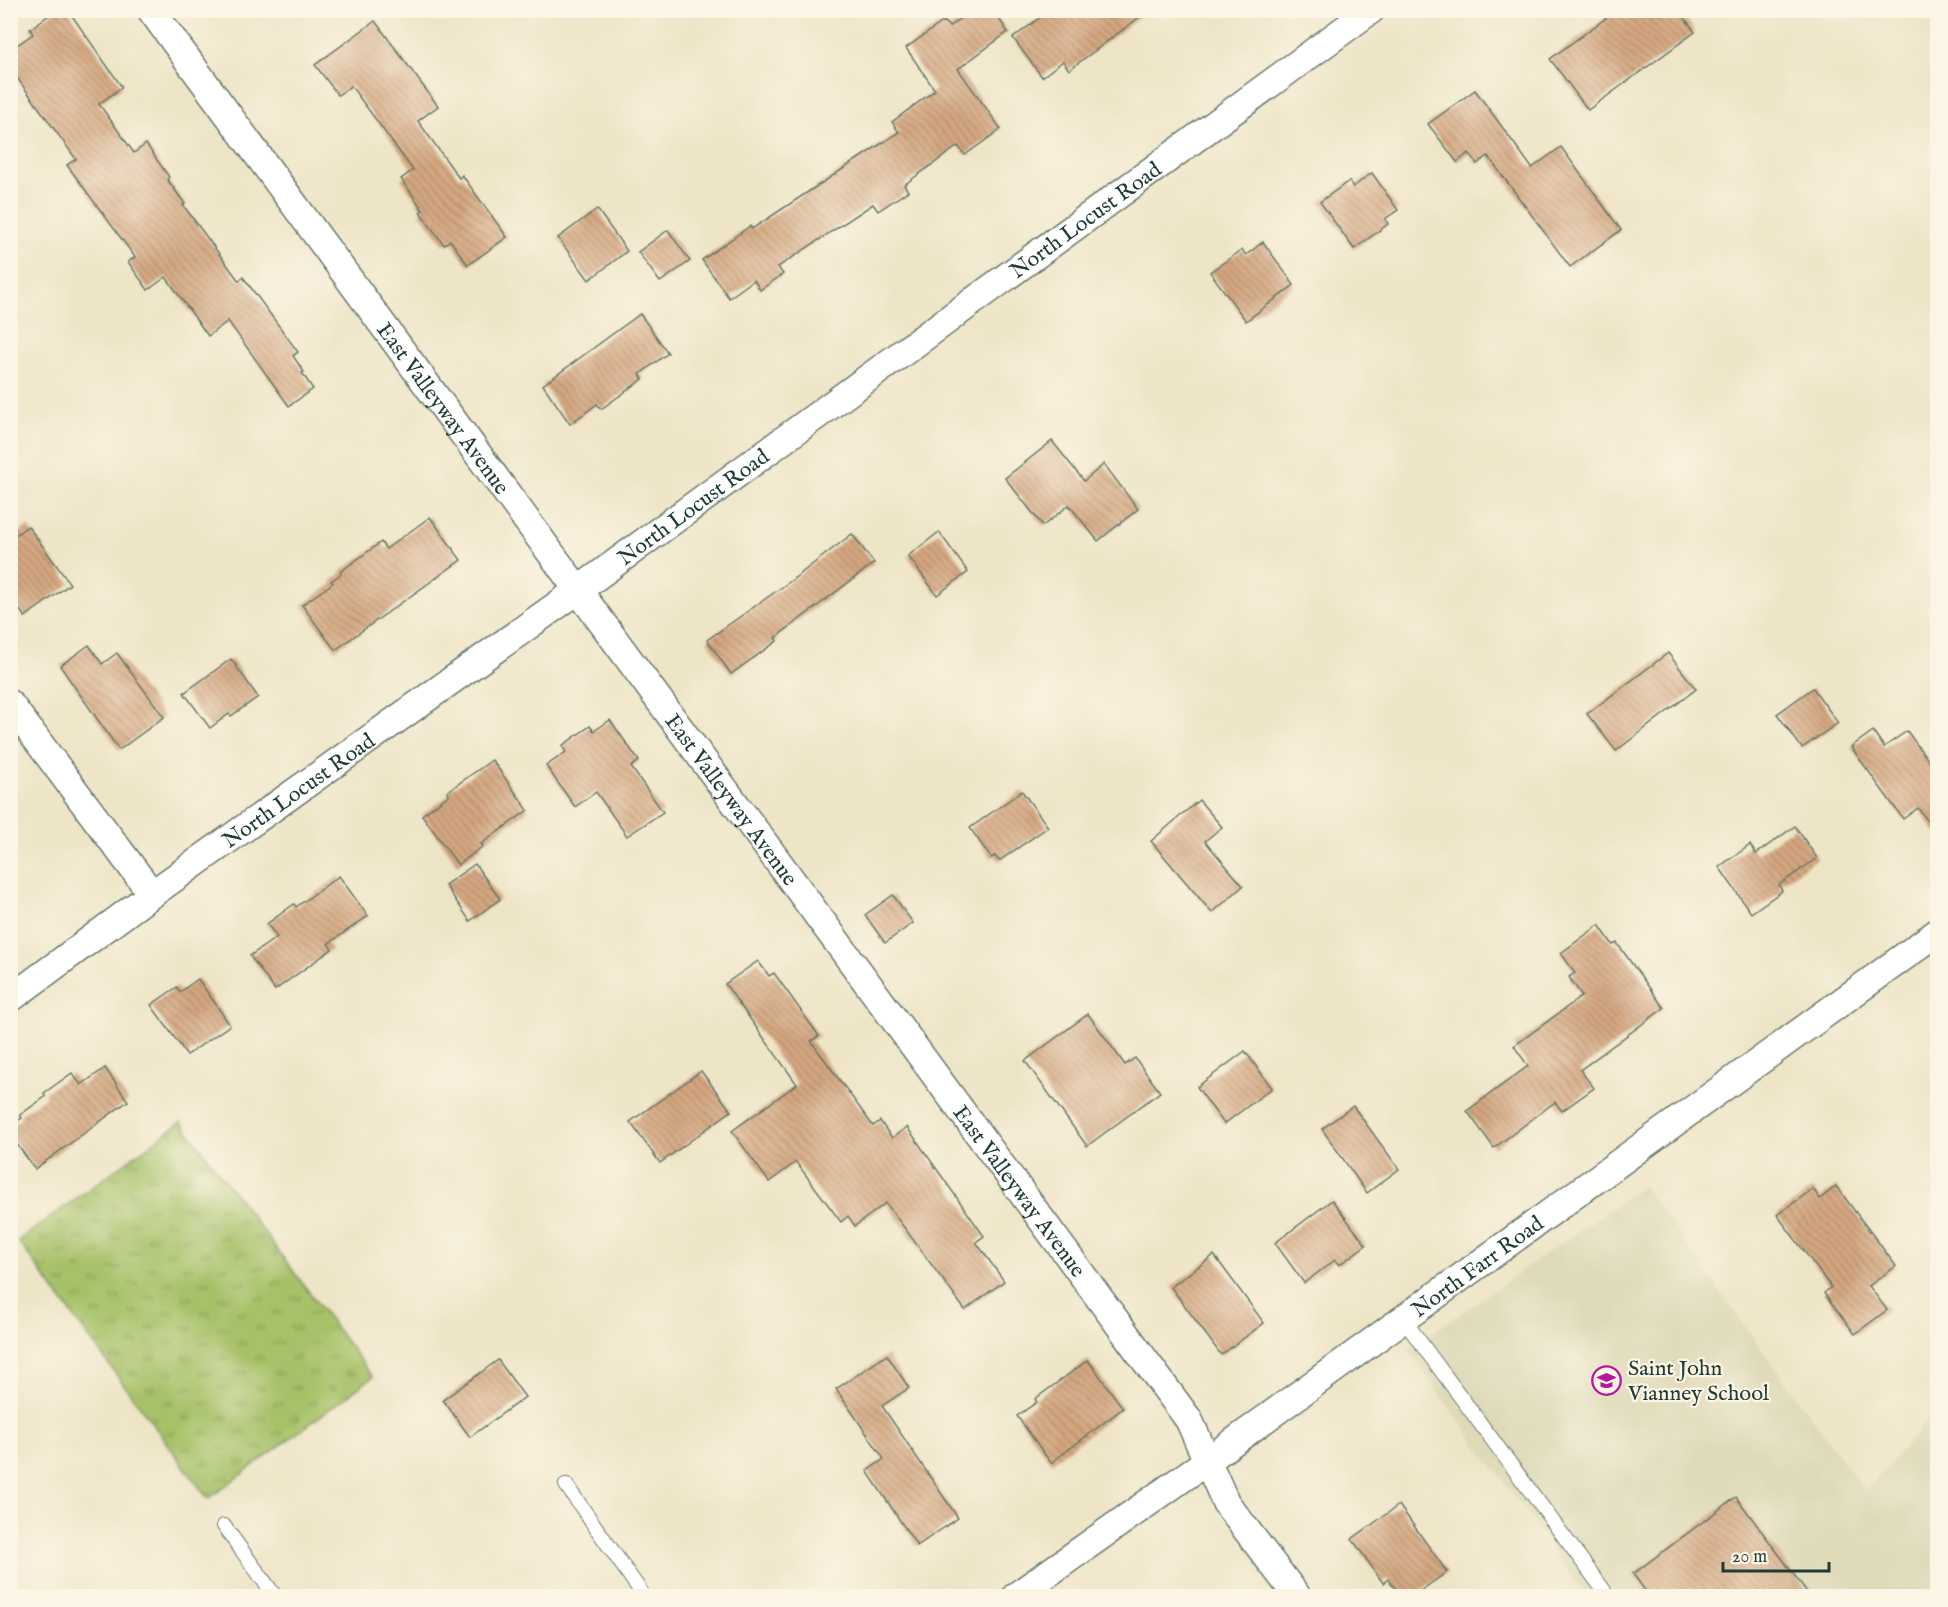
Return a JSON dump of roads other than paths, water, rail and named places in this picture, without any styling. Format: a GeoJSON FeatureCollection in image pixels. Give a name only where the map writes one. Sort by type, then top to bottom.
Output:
{"type":"FeatureCollection","features":[{"type":"Feature","properties":{"kind":"street","name":"East Valleyway Avenue"},"geometry":{"type":"LineString","coordinates":[[151,10],[1189,1420],[1226,1503],[1296,1596]]}},
{"type":"Feature","properties":{"kind":"street","name":"North Locust Road"},"geometry":{"type":"LineString","coordinates":[[10,999],[152,894],[577,591],[1371,10]]}},
{"type":"Feature","properties":{"kind":"street"},"geometry":{"type":"LineString","coordinates":[[10,704],[152,894]]}},
{"type":"Feature","properties":{"kind":"street","name":"North Farr Road"},"geometry":{"type":"LineString","coordinates":[[1016,1596],[1207,1461],[1938,932]]}},
{"type":"Feature","properties":{"kind":"lane"},"geometry":{"type":"LineString","coordinates":[[1403,1319],[1608,1596]]}},
{"type":"Feature","properties":{"kind":"lane"},"geometry":{"type":"LineString","coordinates":[[566,1485],[644,1596]]}},
{"type":"Feature","properties":{"kind":"lane"},"geometry":{"type":"LineString","coordinates":[[224,1526],[275,1596]]}},
{"type":"Feature","properties":{"kind":"place","name":"Saint John Vianney School"},"geometry":{"type":"Point","coordinates":[1607,1380]}}]}
